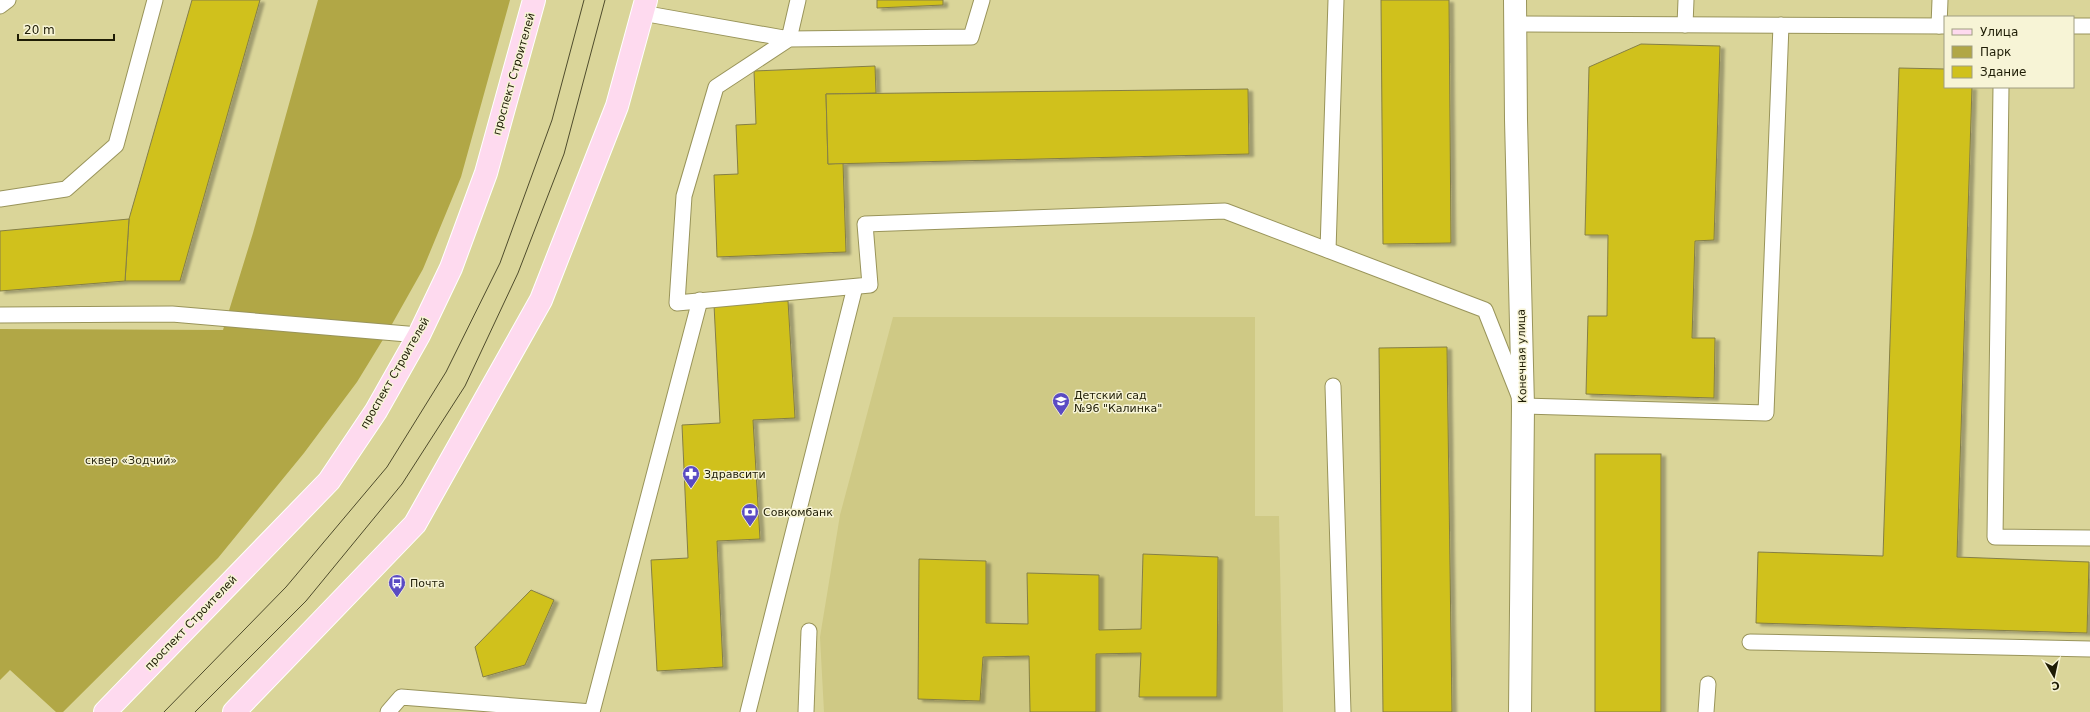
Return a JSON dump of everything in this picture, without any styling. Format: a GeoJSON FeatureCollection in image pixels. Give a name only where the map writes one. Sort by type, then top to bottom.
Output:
{"type":"FeatureCollection","features":[{"type":"Feature","properties":{"kind":"main road","name":"проспект Строителей"},"geometry":{"type":"LineString","coordinates":[[105,712],[329,480],[376,410],[419,335],[451,268],[486,173],[534,0]]}},
{"type":"Feature","properties":{"kind":"main road"},"geometry":{"type":"LineString","coordinates":[[234,712],[415,524],[541,300],[618,106],[644,6]]}},
{"type":"Feature","properties":{"kind":"street","name":"Конечная улица"},"geometry":{"type":"LineString","coordinates":[[1515,0],[1523,406],[1520,712]]}},
{"type":"Feature","properties":{"kind":"lane"},"geometry":{"type":"LineString","coordinates":[[0,6],[8,0]]}},
{"type":"Feature","properties":{"kind":"lane"},"geometry":{"type":"LineString","coordinates":[[0,199],[66,189],[116,145],[155,0]]}},
{"type":"Feature","properties":{"kind":"lane"},"geometry":{"type":"LineString","coordinates":[[798,0],[788,39],[716,87],[684,196],[677,303],[870,285],[865,224],[1225,211],[1485,310],[1523,406],[1766,412],[1781,25]]}},
{"type":"Feature","properties":{"kind":"lane"},"geometry":{"type":"LineString","coordinates":[[644,6],[788,39],[971,37],[982,0]]}},
{"type":"Feature","properties":{"kind":"lane"},"geometry":{"type":"LineString","coordinates":[[1328,250],[1336,0]]}},
{"type":"Feature","properties":{"kind":"lane"},"geometry":{"type":"LineString","coordinates":[[1686,0],[1686,25]]}},
{"type":"Feature","properties":{"kind":"lane"},"geometry":{"type":"LineString","coordinates":[[1515,24],[1942,26],[1940,0]]}},
{"type":"Feature","properties":{"kind":"lane"},"geometry":{"type":"LineString","coordinates":[[2074,26],[2090,26]]}},
{"type":"Feature","properties":{"kind":"lane"},"geometry":{"type":"LineString","coordinates":[[2000,88],[1995,537],[2090,538]]}},
{"type":"Feature","properties":{"kind":"lane"},"geometry":{"type":"LineString","coordinates":[[748,712],[855,287]]}},
{"type":"Feature","properties":{"kind":"lane"},"geometry":{"type":"LineString","coordinates":[[592,712],[700,300]]}},
{"type":"Feature","properties":{"kind":"lane"},"geometry":{"type":"LineString","coordinates":[[0,315],[172,314],[419,335]]}},
{"type":"Feature","properties":{"kind":"lane"},"geometry":{"type":"LineString","coordinates":[[1333,386],[1343,712]]}},
{"type":"Feature","properties":{"kind":"lane"},"geometry":{"type":"LineString","coordinates":[[806,712],[809,631]]}},
{"type":"Feature","properties":{"kind":"lane"},"geometry":{"type":"LineString","coordinates":[[1750,642],[2090,649]]}},
{"type":"Feature","properties":{"kind":"lane"},"geometry":{"type":"LineString","coordinates":[[1706,712],[1708,684]]}},
{"type":"Feature","properties":{"kind":"lane"},"geometry":{"type":"LineString","coordinates":[[388,712],[401,697],[597,712]]}},
{"type":"Feature","properties":{"kind":"shaded area","name":"Детский сад №96 \"Калинка\""},"geometry":{"type":"Polygon","coordinates":[[[893,317],[1255,317],[1255,516],[1279,516],[1283,712],[824,712],[820,637],[840,515],[893,317]]]}},
{"type":"Feature","properties":{"kind":"green space","name":"сквер «Зодчий»"},"geometry":{"type":"Polygon","coordinates":[[[318,0],[510,0],[461,177],[423,269],[387,333],[357,382],[304,453],[218,558],[63,712],[56,712],[10,670],[0,680],[0,329],[223,330],[253,233],[318,0]]]}},
{"type":"Feature","properties":{"kind":"building"},"geometry":{"type":"Polygon","coordinates":[[[192,0],[260,0],[180,281],[125,281],[129,219],[192,0]]]}},
{"type":"Feature","properties":{"kind":"building"},"geometry":{"type":"Polygon","coordinates":[[[877,0],[943,0],[943,5],[877,8],[877,0]]]}},
{"type":"Feature","properties":{"kind":"building"},"geometry":{"type":"Polygon","coordinates":[[[1381,0],[1449,0],[1451,243],[1383,244],[1381,0]]]}},
{"type":"Feature","properties":{"kind":"building"},"geometry":{"type":"Polygon","coordinates":[[[1641,44],[1720,46],[1714,240],[1695,241],[1692,338],[1715,338],[1714,398],[1586,394],[1588,316],[1607,316],[1608,235],[1585,235],[1589,67],[1641,44]]]}},
{"type":"Feature","properties":{"kind":"building"},"geometry":{"type":"Polygon","coordinates":[[[875,66],[876,93],[826,94],[828,164],[843,163],[846,252],[717,257],[714,175],[738,174],[736,125],[756,124],[754,71],[875,66]]]}},
{"type":"Feature","properties":{"kind":"building"},"geometry":{"type":"Polygon","coordinates":[[[1899,68],[1944,69],[1944,88],[1972,88],[1957,557],[2089,562],[2087,633],[1756,623],[1758,552],[1883,556],[1899,68]]]}},
{"type":"Feature","properties":{"kind":"building"},"geometry":{"type":"Polygon","coordinates":[[[1248,89],[1249,154],[828,164],[826,94],[1248,89]]]}},
{"type":"Feature","properties":{"kind":"building"},"geometry":{"type":"Polygon","coordinates":[[[129,219],[125,281],[0,291],[0,231],[129,219]]]}},
{"type":"Feature","properties":{"kind":"building"},"geometry":{"type":"Polygon","coordinates":[[[788,301],[795,418],[753,420],[760,539],[717,541],[723,667],[657,671],[651,560],[688,558],[682,425],[720,423],[714,305],[788,301]]]}},
{"type":"Feature","properties":{"kind":"building"},"geometry":{"type":"Polygon","coordinates":[[[1447,347],[1452,712],[1383,712],[1379,348],[1447,347]]]}},
{"type":"Feature","properties":{"kind":"building"},"geometry":{"type":"Polygon","coordinates":[[[1595,454],[1661,454],[1661,712],[1595,712],[1595,454]]]}},
{"type":"Feature","properties":{"kind":"building"},"geometry":{"type":"Polygon","coordinates":[[[1143,554],[1218,557],[1217,697],[1139,697],[1141,653],[1096,654],[1096,712],[1030,712],[1029,656],[983,657],[980,701],[918,699],[919,559],[986,561],[986,623],[1028,624],[1027,573],[1099,575],[1099,630],[1141,629],[1143,554]]]}},
{"type":"Feature","properties":{"kind":"building"},"geometry":{"type":"Polygon","coordinates":[[[531,590],[554,600],[525,665],[483,677],[475,647],[531,590]]]}},
{"type":"Feature","properties":{"kind":"tram line"},"geometry":{"type":"LineString","coordinates":[[164,712],[286,587],[387,467],[446,372],[500,263],[552,120],[584,0]]}},
{"type":"Feature","properties":{"kind":"tram line"},"geometry":{"type":"LineString","coordinates":[[195,712],[306,601],[402,484],[465,386],[518,273],[564,154],[605,0]]}},
{"type":"Feature","properties":{"kind":"place","name":"Детский сад №96 \"Калинка\""},"geometry":{"type":"Point","coordinates":[1061,416]}},
{"type":"Feature","properties":{"kind":"place","name":"Здравсити"},"geometry":{"type":"Point","coordinates":[691,489]}},
{"type":"Feature","properties":{"kind":"place","name":"Совкомбанк"},"geometry":{"type":"Point","coordinates":[750,527]}},
{"type":"Feature","properties":{"kind":"place","name":"Почта"},"geometry":{"type":"Point","coordinates":[397,598]}}]}
